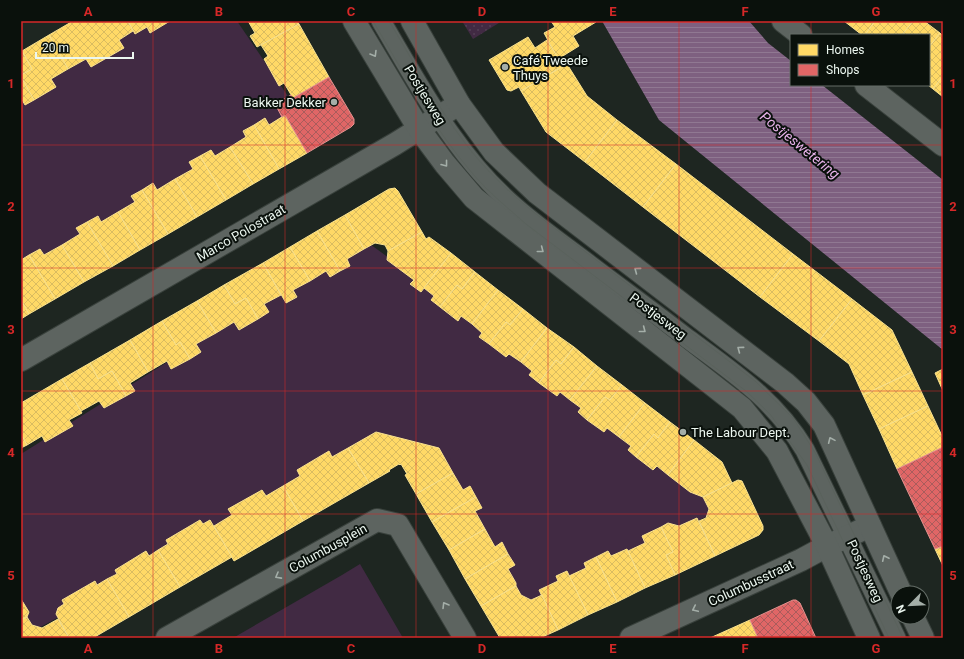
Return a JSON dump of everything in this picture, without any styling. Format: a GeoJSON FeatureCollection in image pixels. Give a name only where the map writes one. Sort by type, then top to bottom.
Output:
{"type":"FeatureCollection","features":[{"type":"Feature","properties":{"kind":"street","name":"Postjesweg"},"geometry":{"type":"LineString","coordinates":[[354,21],[419,129],[444,164],[474,198],[742,408],[777,451],[827,546],[869,638]]}},
{"type":"Feature","properties":{"kind":"street","name":"Postjesweg"},"geometry":{"type":"LineString","coordinates":[[412,21],[459,104],[494,152],[537,193],[785,383],[806,402],[824,425],[897,585]]}},
{"type":"Feature","properties":{"kind":"street"},"geometry":{"type":"LineString","coordinates":[[783,21],[801,34]]}},
{"type":"Feature","properties":{"kind":"street"},"geometry":{"type":"LineString","coordinates":[[867,86],[943,145]]}},
{"type":"Feature","properties":{"kind":"street","name":"Marco Polostraat"},"geometry":{"type":"LineString","coordinates":[[21,360],[419,129],[459,104]]}},
{"type":"Feature","properties":{"kind":"street","name":"Columbusplein"},"geometry":{"type":"LineString","coordinates":[[167,638],[377,520],[398,525],[465,638]]}},
{"type":"Feature","properties":{"kind":"street","name":"Columbusstraat"},"geometry":{"type":"LineString","coordinates":[[631,638],[801,560],[870,526]]}},
{"type":"Feature","properties":{"kind":"street"},"geometry":{"type":"LineString","coordinates":[[917,625],[923,638]]}},
{"type":"Feature","properties":{"kind":"lane","name":"Postjesweg"},"geometry":{"type":"LineString","coordinates":[[381,21],[438,117],[463,151],[514,206],[751,386],[782,416],[795,432],[805,450],[896,638]]}},
{"type":"Feature","properties":{"kind":"shaded area"},"geometry":{"type":"Polygon","coordinates":[[[151,21],[237,21],[300,114],[21,274],[21,97],[151,21]]]}},
{"type":"Feature","properties":{"kind":"shaded area"},"geometry":{"type":"Polygon","coordinates":[[[462,21],[502,21],[473,39],[462,21]]]}},
{"type":"Feature","properties":{"kind":"shaded area"},"geometry":{"type":"Polygon","coordinates":[[[363,239],[703,487],[716,512],[516,609],[421,455],[372,446],[24,636],[21,631],[21,454],[363,239]]]}},
{"type":"Feature","properties":{"kind":"shaded area"},"geometry":{"type":"Polygon","coordinates":[[[360,564],[403,638],[233,638],[342,575],[360,564]]]}},
{"type":"Feature","properties":{"kind":"water","name":"Postjeswetering"},"geometry":{"type":"Polygon","coordinates":[[[602,21],[749,21],[768,43],[790,60],[790,86],[823,86],[943,180],[943,350],[659,120],[602,21]]]}},
{"type":"Feature","properties":{"kind":"building: Homes"},"geometry":{"type":"Polygon","coordinates":[[[73,21],[128,21],[133,31],[119,40],[124,48],[91,67],[86,59],[68,69],[49,35],[73,21]]]}},
{"type":"Feature","properties":{"kind":"building: Homes"},"geometry":{"type":"Polygon","coordinates":[[[128,21],[170,21],[150,33],[147,27],[135,34],[128,21]]]}},
{"type":"Feature","properties":{"kind":"building: Homes"},"geometry":{"type":"Polygon","coordinates":[[[248,21],[297,21],[299,24],[257,47],[250,36],[255,33],[248,21]]]}},
{"type":"Feature","properties":{"kind":"building: Homes"},"geometry":{"type":"Polygon","coordinates":[[[551,21],[596,22],[573,36],[579,46],[558,59],[544,33],[555,27],[551,21]]]}},
{"type":"Feature","properties":{"kind":"building: Homes"},"geometry":{"type":"Polygon","coordinates":[[[844,21],[875,21],[866,34],[861,34],[844,21]]]}},
{"type":"Feature","properties":{"kind":"building: Homes"},"geometry":{"type":"Polygon","coordinates":[[[875,21],[913,21],[903,34],[866,34],[875,21]]]}},
{"type":"Feature","properties":{"kind":"building: Homes"},"geometry":{"type":"Polygon","coordinates":[[[913,21],[924,21],[940,33],[930,46],[930,34],[903,34],[913,21]]]}},
{"type":"Feature","properties":{"kind":"building: Homes"},"geometry":{"type":"Polygon","coordinates":[[[299,24],[329,77],[293,98],[284,83],[279,86],[264,59],[268,56],[261,45],[299,24]]]}},
{"type":"Feature","properties":{"kind":"building: Homes"},"geometry":{"type":"Polygon","coordinates":[[[940,33],[943,36],[943,76],[933,89],[929,86],[930,46],[940,33]]]}},
{"type":"Feature","properties":{"kind":"building: Homes"},"geometry":{"type":"Polygon","coordinates":[[[49,35],[68,69],[51,79],[56,87],[34,100],[21,77],[21,75],[32,69],[22,51],[49,35]]]}},
{"type":"Feature","properties":{"kind":"building: Homes"},"geometry":{"type":"Polygon","coordinates":[[[528,37],[535,48],[547,40],[563,66],[521,91],[519,87],[511,91],[507,90],[489,60],[528,37]]]}},
{"type":"Feature","properties":{"kind":"building: Homes"},"geometry":{"type":"Polygon","coordinates":[[[21,51],[32,69],[21,75],[21,51]]]}},
{"type":"Feature","properties":{"kind":"building: Homes"},"geometry":{"type":"Polygon","coordinates":[[[567,64],[587,96],[617,120],[585,162],[546,132],[521,91],[567,64]]]}},
{"type":"Feature","properties":{"kind":"building: Homes"},"geometry":{"type":"Polygon","coordinates":[[[943,76],[943,97],[933,89],[943,76]]]}},
{"type":"Feature","properties":{"kind":"building: Homes"},"geometry":{"type":"Polygon","coordinates":[[[21,77],[34,100],[25,105],[21,98],[21,77]]]}},
{"type":"Feature","properties":{"kind":"building: Homes"},"geometry":{"type":"Polygon","coordinates":[[[285,115],[307,153],[279,169],[254,125],[265,118],[269,125],[285,115]]]}},
{"type":"Feature","properties":{"kind":"building: Homes"},"geometry":{"type":"Polygon","coordinates":[[[617,120],[676,164],[643,207],[585,162],[617,120]]]}},
{"type":"Feature","properties":{"kind":"building: Homes"},"geometry":{"type":"Polygon","coordinates":[[[254,125],[279,169],[253,184],[230,147],[246,137],[243,131],[254,125]]]}},
{"type":"Feature","properties":{"kind":"building: Homes"},"geometry":{"type":"Polygon","coordinates":[[[230,147],[253,184],[226,200],[200,156],[211,150],[215,156],[230,147]]]}},
{"type":"Feature","properties":{"kind":"building: Homes"},"geometry":{"type":"Polygon","coordinates":[[[200,156],[226,200],[197,217],[175,179],[193,169],[189,162],[200,156]]]}},
{"type":"Feature","properties":{"kind":"building: Homes"},"geometry":{"type":"Polygon","coordinates":[[[676,164],[793,254],[760,297],[643,207],[676,164]]]}},
{"type":"Feature","properties":{"kind":"building: Homes"},"geometry":{"type":"Polygon","coordinates":[[[175,179],[197,217],[168,234],[142,190],[153,183],[157,190],[175,179]]]}},
{"type":"Feature","properties":{"kind":"building: Homes"},"geometry":{"type":"Polygon","coordinates":[[[395,188],[422,232],[388,251],[385,245],[375,243],[364,249],[345,215],[389,189],[395,188]]]}},
{"type":"Feature","properties":{"kind":"building: Homes"},"geometry":{"type":"Polygon","coordinates":[[[142,190],[168,234],[140,250],[118,212],[135,202],[131,196],[142,190]]]}},
{"type":"Feature","properties":{"kind":"building: Homes"},"geometry":{"type":"Polygon","coordinates":[[[118,212],[140,250],[113,266],[87,222],[98,216],[101,222],[118,212]]]}},
{"type":"Feature","properties":{"kind":"building: Homes"},"geometry":{"type":"Polygon","coordinates":[[[345,215],[364,249],[347,259],[350,266],[340,271],[317,231],[345,215]]]}},
{"type":"Feature","properties":{"kind":"building: Homes"},"geometry":{"type":"Polygon","coordinates":[[[87,222],[113,266],[84,282],[62,245],[80,234],[76,228],[87,222]]]}},
{"type":"Feature","properties":{"kind":"building: Homes"},"geometry":{"type":"Polygon","coordinates":[[[317,231],[340,271],[330,277],[326,271],[310,281],[290,247],[317,231]]]}},
{"type":"Feature","properties":{"kind":"building: Homes"},"geometry":{"type":"Polygon","coordinates":[[[422,232],[426,239],[429,237],[451,253],[421,292],[410,284],[414,280],[387,260],[388,251],[422,232]]]}},
{"type":"Feature","properties":{"kind":"building: Homes"},"geometry":{"type":"Polygon","coordinates":[[[62,245],[84,282],[55,299],[29,255],[40,249],[44,255],[62,245]]]}},
{"type":"Feature","properties":{"kind":"building: Homes"},"geometry":{"type":"Polygon","coordinates":[[[290,247],[310,281],[293,290],[297,297],[286,303],[263,263],[290,247]]]}},
{"type":"Feature","properties":{"kind":"building: Homes"},"geometry":{"type":"Polygon","coordinates":[[[451,253],[475,272],[462,289],[457,285],[440,307],[431,300],[434,296],[424,288],[451,253]]]}},
{"type":"Feature","properties":{"kind":"building: Homes"},"geometry":{"type":"Polygon","coordinates":[[[793,254],[852,299],[819,341],[760,297],[793,254]]]}},
{"type":"Feature","properties":{"kind":"building: Homes"},"geometry":{"type":"Polygon","coordinates":[[[29,255],[55,299],[29,314],[21,300],[21,260],[29,255]]]}},
{"type":"Feature","properties":{"kind":"building: Homes"},"geometry":{"type":"Polygon","coordinates":[[[263,263],[281,295],[264,304],[269,312],[258,319],[246,298],[235,304],[224,285],[263,263]]]}},
{"type":"Feature","properties":{"kind":"building: Homes"},"geometry":{"type":"Polygon","coordinates":[[[475,272],[498,290],[472,324],[461,316],[458,321],[440,307],[457,285],[462,289],[475,272]]]}},
{"type":"Feature","properties":{"kind":"building: Homes"},"geometry":{"type":"Polygon","coordinates":[[[224,285],[235,304],[246,298],[258,319],[239,330],[234,322],[216,333],[197,301],[224,285]]]}},
{"type":"Feature","properties":{"kind":"building: Homes"},"geometry":{"type":"Polygon","coordinates":[[[498,290],[523,309],[510,325],[506,322],[489,344],[479,337],[482,333],[472,324],[498,290]]]}},
{"type":"Feature","properties":{"kind":"building: Homes"},"geometry":{"type":"Polygon","coordinates":[[[852,299],[892,330],[912,372],[863,395],[849,364],[819,341],[852,299]]]}},
{"type":"Feature","properties":{"kind":"building: Homes"},"geometry":{"type":"Polygon","coordinates":[[[21,300],[29,314],[21,319],[21,300]]]}},
{"type":"Feature","properties":{"kind":"building: Homes"},"geometry":{"type":"Polygon","coordinates":[[[197,301],[216,333],[196,344],[201,352],[190,359],[180,342],[176,345],[162,321],[197,301]]]}},
{"type":"Feature","properties":{"kind":"building: Homes"},"geometry":{"type":"Polygon","coordinates":[[[523,309],[547,328],[521,362],[509,354],[506,357],[489,344],[506,322],[510,325],[523,309]]]}},
{"type":"Feature","properties":{"kind":"building: Homes"},"geometry":{"type":"Polygon","coordinates":[[[162,321],[176,345],[180,342],[190,359],[171,369],[167,361],[148,372],[130,340],[162,321]]]}},
{"type":"Feature","properties":{"kind":"building: Homes"},"geometry":{"type":"Polygon","coordinates":[[[547,328],[574,347],[561,364],[556,360],[539,383],[529,375],[532,371],[521,362],[547,328]]]}},
{"type":"Feature","properties":{"kind":"building: Homes"},"geometry":{"type":"Polygon","coordinates":[[[130,340],[148,372],[130,383],[135,391],[126,396],[112,371],[98,379],[90,363],[130,340]]]}},
{"type":"Feature","properties":{"kind":"building: Homes"},"geometry":{"type":"Polygon","coordinates":[[[574,347],[597,366],[570,400],[560,392],[557,396],[539,383],[556,360],[561,364],[574,347]]]}},
{"type":"Feature","properties":{"kind":"building: Homes"},"geometry":{"type":"Polygon","coordinates":[[[90,363],[98,379],[112,371],[126,396],[104,408],[99,401],[81,411],[62,379],[90,363]]]}},
{"type":"Feature","properties":{"kind":"building: Homes"},"geometry":{"type":"Polygon","coordinates":[[[597,366],[622,385],[610,400],[605,397],[587,420],[578,412],[581,408],[570,400],[597,366]]]}},
{"type":"Feature","properties":{"kind":"building: Homes"},"geometry":{"type":"Polygon","coordinates":[[[943,369],[943,391],[935,373],[943,369]]]}},
{"type":"Feature","properties":{"kind":"building: Homes"},"geometry":{"type":"Polygon","coordinates":[[[912,372],[928,406],[879,429],[863,395],[912,372]]]}},
{"type":"Feature","properties":{"kind":"building: Homes"},"geometry":{"type":"Polygon","coordinates":[[[62,379],[82,413],[69,420],[73,426],[45,442],[42,436],[27,445],[21,434],[21,403],[62,379]]]}},
{"type":"Feature","properties":{"kind":"building: Homes"},"geometry":{"type":"Polygon","coordinates":[[[622,385],[645,403],[619,437],[607,428],[604,432],[587,420],[605,397],[610,400],[622,385]]]}},
{"type":"Feature","properties":{"kind":"building: Homes"},"geometry":{"type":"Polygon","coordinates":[[[645,403],[670,422],[658,438],[654,434],[636,457],[628,450],[631,446],[619,437],[645,403]]]}},
{"type":"Feature","properties":{"kind":"building: Homes"},"geometry":{"type":"Polygon","coordinates":[[[928,406],[943,438],[943,447],[897,469],[879,429],[928,406]]]}},
{"type":"Feature","properties":{"kind":"building: Homes"},"geometry":{"type":"Polygon","coordinates":[[[670,422],[694,440],[668,475],[657,466],[653,470],[636,457],[654,434],[658,438],[670,422]]]}},
{"type":"Feature","properties":{"kind":"building: Homes"},"geometry":{"type":"Polygon","coordinates":[[[376,432],[439,448],[453,473],[416,494],[405,475],[407,474],[401,464],[369,483],[348,448],[376,432]]]}},
{"type":"Feature","properties":{"kind":"building: Homes"},"geometry":{"type":"Polygon","coordinates":[[[21,434],[27,445],[21,448],[21,434]]]}},
{"type":"Feature","properties":{"kind":"building: Homes"},"geometry":{"type":"Polygon","coordinates":[[[694,440],[722,462],[732,483],[703,497],[690,492],[668,475],[694,440]]]}},
{"type":"Feature","properties":{"kind":"building: Homes"},"geometry":{"type":"Polygon","coordinates":[[[348,448],[369,483],[303,521],[283,486],[300,476],[297,470],[329,451],[332,457],[348,448]]]}},
{"type":"Feature","properties":{"kind":"building: Homes"},"geometry":{"type":"Polygon","coordinates":[[[453,473],[463,490],[470,486],[476,497],[432,522],[416,494],[453,473]]]}},
{"type":"Feature","properties":{"kind":"building: Homes"},"geometry":{"type":"Polygon","coordinates":[[[738,480],[742,481],[763,526],[763,530],[759,535],[715,556],[699,521],[706,518],[709,509],[703,497],[738,480]]]}},
{"type":"Feature","properties":{"kind":"building: Homes"},"geometry":{"type":"Polygon","coordinates":[[[283,486],[303,521],[234,561],[214,526],[232,515],[228,509],[262,490],[266,496],[283,486]]]}},
{"type":"Feature","properties":{"kind":"building: Homes"},"geometry":{"type":"Polygon","coordinates":[[[476,497],[482,508],[475,511],[485,529],[449,550],[432,522],[476,497]]]}},
{"type":"Feature","properties":{"kind":"building: Homes"},"geometry":{"type":"Polygon","coordinates":[[[697,518],[715,556],[675,575],[666,555],[673,552],[661,527],[668,523],[679,526],[697,518]]]}},
{"type":"Feature","properties":{"kind":"building: Homes"},"geometry":{"type":"Polygon","coordinates":[[[200,520],[203,524],[210,520],[232,557],[180,587],[158,550],[168,544],[166,540],[200,520]]]}},
{"type":"Feature","properties":{"kind":"building: Homes"},"geometry":{"type":"Polygon","coordinates":[[[661,527],[673,552],[666,555],[675,575],[645,588],[628,551],[645,543],[642,536],[661,527]]]}},
{"type":"Feature","properties":{"kind":"building: Homes"},"geometry":{"type":"Polygon","coordinates":[[[485,529],[495,547],[502,542],[508,554],[465,579],[449,550],[485,529]]]}},
{"type":"Feature","properties":{"kind":"building: Homes"},"geometry":{"type":"Polygon","coordinates":[[[943,546],[943,566],[935,549],[943,546]]]}},
{"type":"Feature","properties":{"kind":"building: Homes"},"geometry":{"type":"Polygon","coordinates":[[[627,549],[645,588],[617,602],[596,557],[608,551],[611,556],[627,549]]]}},
{"type":"Feature","properties":{"kind":"building: Homes"},"geometry":{"type":"Polygon","coordinates":[[[158,550],[180,587],[129,617],[107,579],[117,574],[115,570],[146,551],[149,556],[158,550]]]}},
{"type":"Feature","properties":{"kind":"building: Homes"},"geometry":{"type":"Polygon","coordinates":[[[508,554],[515,565],[508,569],[516,583],[516,586],[481,606],[465,579],[508,554]]]}},
{"type":"Feature","properties":{"kind":"building: Homes"},"geometry":{"type":"Polygon","coordinates":[[[596,557],[617,602],[588,615],[569,576],[586,568],[584,563],[596,557]]]}},
{"type":"Feature","properties":{"kind":"building: Homes"},"geometry":{"type":"Polygon","coordinates":[[[567,571],[588,615],[558,630],[539,590],[558,581],[556,576],[567,571]]]}},
{"type":"Feature","properties":{"kind":"building: Homes"},"geometry":{"type":"Polygon","coordinates":[[[107,579],[129,617],[93,638],[69,638],[56,614],[58,608],[64,604],[62,600],[95,581],[97,585],[107,579]]]}},
{"type":"Feature","properties":{"kind":"building: Homes"},"geometry":{"type":"Polygon","coordinates":[[[516,586],[521,595],[531,600],[542,595],[558,630],[540,638],[500,638],[481,606],[516,586]]]}},
{"type":"Feature","properties":{"kind":"building: Homes"},"geometry":{"type":"Polygon","coordinates":[[[21,599],[29,612],[27,617],[21,620],[21,599]]]}},
{"type":"Feature","properties":{"kind":"building: Homes"},"geometry":{"type":"Polygon","coordinates":[[[27,617],[32,625],[42,628],[58,619],[69,638],[21,638],[21,620],[27,617]]]}},
{"type":"Feature","properties":{"kind":"building: Homes"},"geometry":{"type":"Polygon","coordinates":[[[750,620],[758,638],[710,638],[750,620]]]}},
{"type":"Feature","properties":{"kind":"building: Shops"},"geometry":{"type":"Polygon","coordinates":[[[329,77],[354,119],[354,124],[307,153],[285,115],[282,117],[275,104],[291,95],[293,98],[329,77]]]}},
{"type":"Feature","properties":{"kind":"building: Shops"},"geometry":{"type":"Polygon","coordinates":[[[943,447],[943,546],[935,549],[897,469],[943,447]]]}},
{"type":"Feature","properties":{"kind":"building: Shops"},"geometry":{"type":"Polygon","coordinates":[[[793,600],[800,603],[816,638],[758,638],[750,620],[793,600]]]}},
{"type":"Feature","properties":{"kind":"tram line"},"geometry":{"type":"LineString","coordinates":[[373,21],[432,119],[458,156],[486,188],[526,224],[746,391],[770,414],[807,465],[889,638]]}},
{"type":"Feature","properties":{"kind":"tram line"},"geometry":{"type":"LineString","coordinates":[[389,21],[454,129],[481,163],[498,181],[536,214],[755,381],[793,418],[816,454],[903,638]]}},
{"type":"Feature","properties":{"kind":"place","name":"Café Tweede Thuys"},"geometry":{"type":"Point","coordinates":[505,67]}},
{"type":"Feature","properties":{"kind":"place","name":"Bakker Dekker"},"geometry":{"type":"Point","coordinates":[334,102]}},
{"type":"Feature","properties":{"kind":"place","name":"The Labour Dept."},"geometry":{"type":"Point","coordinates":[683,432]}}]}
